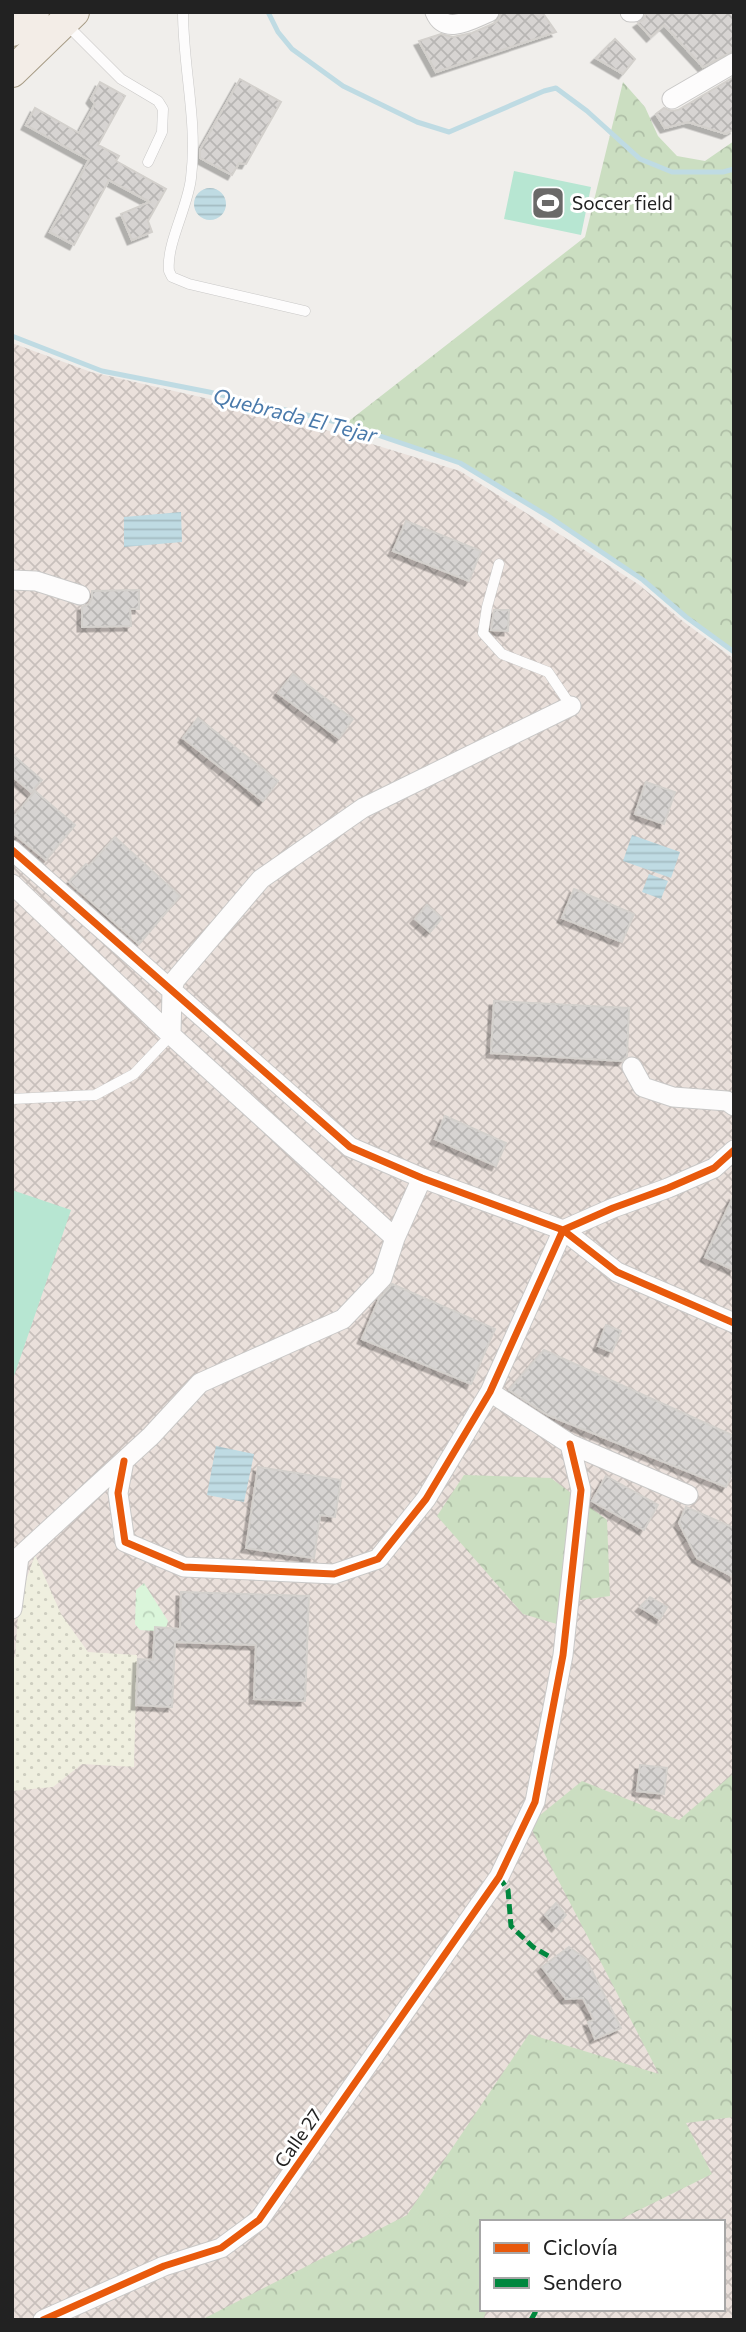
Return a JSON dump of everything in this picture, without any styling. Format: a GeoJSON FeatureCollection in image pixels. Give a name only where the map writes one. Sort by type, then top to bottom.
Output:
{"type":"FeatureCollection","features":[{"type":"Feature","properties":{"kind":"main road"},"geometry":{"type":"LineString","coordinates":[[12,72],[69,17]]}},
{"type":"Feature","properties":{"kind":"street"},"geometry":{"type":"LineString","coordinates":[[440,18],[454,25],[489,12]]}},
{"type":"Feature","properties":{"kind":"street"},"geometry":{"type":"LineString","coordinates":[[671,99],[734,63]]}},
{"type":"Feature","properties":{"kind":"street"},"geometry":{"type":"LineString","coordinates":[[12,580],[36,581],[79,595]]}},
{"type":"Feature","properties":{"kind":"street"},"geometry":{"type":"LineString","coordinates":[[172,1035],[172,990],[175,980],[261,879],[363,808],[571,706]]}},
{"type":"Feature","properties":{"kind":"street"},"geometry":{"type":"LineString","coordinates":[[12,850],[350,1147],[422,1178],[564,1230],[617,1272],[734,1322]]}},
{"type":"Feature","properties":{"kind":"street"},"geometry":{"type":"LineString","coordinates":[[12,884],[172,1035],[395,1238]]}},
{"type":"Feature","properties":{"kind":"street"},"geometry":{"type":"LineString","coordinates":[[75,941],[91,921]]}},
{"type":"Feature","properties":{"kind":"street"},"geometry":{"type":"LineString","coordinates":[[632,1067],[643,1087],[673,1097],[727,1101],[734,1106]]}},
{"type":"Feature","properties":{"kind":"street"},"geometry":{"type":"LineString","coordinates":[[124,1461],[118,1493],[125,1542],[184,1567],[334,1574],[378,1559],[426,1499],[490,1392],[564,1230],[714,1168],[734,1150]]}},
{"type":"Feature","properties":{"kind":"street"},"geometry":{"type":"LineString","coordinates":[[12,1609],[19,1557],[124,1461],[200,1383],[343,1319],[382,1278],[395,1238],[422,1178]]}},
{"type":"Feature","properties":{"kind":"street"},"geometry":{"type":"LineString","coordinates":[[490,1392],[570,1444],[688,1495]]}},
{"type":"Feature","properties":{"kind":"street","name":"Calle 27"},"geometry":{"type":"LineString","coordinates":[[43,2320],[164,2266],[221,2248],[259,2220],[499,1877],[535,1802],[563,1655],[581,1490],[570,1444]]}},
{"type":"Feature","properties":{"kind":"lane"},"geometry":{"type":"LineString","coordinates":[[183,12],[193,149],[191,180],[169,271],[172,277],[189,284],[305,311]]}},
{"type":"Feature","properties":{"kind":"lane"},"geometry":{"type":"LineString","coordinates":[[69,17],[121,79],[158,101],[163,109],[162,132],[148,162]]}},
{"type":"Feature","properties":{"kind":"lane"},"geometry":{"type":"LineString","coordinates":[[499,564],[487,607],[483,634],[502,654],[548,672],[571,706]]}},
{"type":"Feature","properties":{"kind":"lane"},"geometry":{"type":"LineString","coordinates":[[12,1099],[95,1095],[134,1074],[172,1035]]}},
{"type":"Feature","properties":{"kind":"shaded area"},"geometry":{"type":"Polygon","coordinates":[[[12,343],[91,372],[274,414],[460,471],[638,584],[734,659],[734,2320],[12,2320],[12,343]]]}},
{"type":"Feature","properties":{"kind":"green space"},"geometry":{"type":"Polygon","coordinates":[[[623,82],[645,107],[658,136],[677,156],[705,161],[734,141],[734,652],[686,617],[643,580],[551,518],[460,463],[345,424],[585,237],[623,82]]]}},
{"type":"Feature","properties":{"kind":"green space","name":"Soccer field"},"geometry":{"type":"Polygon","coordinates":[[[514,171],[591,187],[581,235],[504,219],[514,171]]]}},
{"type":"Feature","properties":{"kind":"green space"},"geometry":{"type":"Polygon","coordinates":[[[12,1190],[71,1210],[12,1382],[12,1190]]]}},
{"type":"Feature","properties":{"kind":"green space"},"geometry":{"type":"Polygon","coordinates":[[[464,1475],[551,1478],[607,1520],[610,1596],[566,1602],[560,1625],[523,1614],[437,1516],[464,1475]]]}},
{"type":"Feature","properties":{"kind":"green space"},"geometry":{"type":"Polygon","coordinates":[[[35,1555],[61,1614],[88,1652],[137,1655],[134,1767],[82,1764],[53,1787],[12,1791],[12,1660],[15,1657],[19,1600],[35,1555]]]}},
{"type":"Feature","properties":{"kind":"green space"},"geometry":{"type":"Polygon","coordinates":[[[144,1583],[168,1621],[166,1628],[155,1631],[140,1630],[135,1624],[136,1590],[144,1583]]]}},
{"type":"Feature","properties":{"kind":"green space"},"geometry":{"type":"Polygon","coordinates":[[[734,1773],[734,2117],[686,2123],[712,2174],[619,2220],[480,2220],[480,2311],[486,2311],[483,2320],[201,2320],[407,2215],[529,2034],[659,2074],[529,1824],[582,1781],[679,1820],[734,1773]]]}},
{"type":"Feature","properties":{"kind":"water"},"geometry":{"type":"Polygon","coordinates":[[[210,188],[221,193],[226,204],[221,215],[210,220],[199,215],[194,204],[199,193],[210,188]]]}},
{"type":"Feature","properties":{"kind":"water"},"geometry":{"type":"Polygon","coordinates":[[[181,512],[182,542],[124,547],[124,517],[181,512]]]}},
{"type":"Feature","properties":{"kind":"water"},"geometry":{"type":"Polygon","coordinates":[[[632,835],[680,852],[671,878],[623,861],[632,835]]]}},
{"type":"Feature","properties":{"kind":"water"},"geometry":{"type":"Polygon","coordinates":[[[649,874],[668,881],[661,899],[642,892],[649,874]]]}},
{"type":"Feature","properties":{"kind":"water"},"geometry":{"type":"Polygon","coordinates":[[[216,1446],[254,1454],[244,1502],[207,1495],[216,1446]]]}},
{"type":"Feature","properties":{"kind":"building"},"geometry":{"type":"Polygon","coordinates":[[[501,12],[542,12],[556,32],[436,72],[419,41],[441,34],[453,37],[472,33],[495,23],[501,12]]]}},
{"type":"Feature","properties":{"kind":"building"},"geometry":{"type":"Polygon","coordinates":[[[646,12],[734,12],[734,51],[703,67],[664,25],[651,37],[638,23],[644,19],[646,12]]]}},
{"type":"Feature","properties":{"kind":"building"},"geometry":{"type":"Polygon","coordinates":[[[615,39],[635,59],[623,74],[596,58],[615,39]]]}},
{"type":"Feature","properties":{"kind":"building"},"geometry":{"type":"Polygon","coordinates":[[[734,77],[734,129],[726,134],[688,122],[665,128],[656,114],[664,108],[678,110],[734,77]]]}},
{"type":"Feature","properties":{"kind":"building"},"geometry":{"type":"Polygon","coordinates":[[[240,79],[281,102],[246,164],[239,163],[232,175],[200,158],[200,150],[240,79]]]}},
{"type":"Feature","properties":{"kind":"building"},"geometry":{"type":"Polygon","coordinates":[[[100,82],[125,96],[98,145],[119,156],[116,161],[166,189],[148,221],[152,232],[132,240],[121,214],[150,202],[109,180],[74,245],[50,232],[89,160],[26,125],[35,108],[79,133],[95,104],[91,99],[100,82]]]}},
{"type":"Feature","properties":{"kind":"building"},"geometry":{"type":"Polygon","coordinates":[[[406,521],[481,551],[469,581],[393,551],[406,521]]]}},
{"type":"Feature","properties":{"kind":"building"},"geometry":{"type":"Polygon","coordinates":[[[139,590],[139,609],[130,609],[131,626],[82,627],[82,607],[89,604],[92,591],[139,590]]]}},
{"type":"Feature","properties":{"kind":"building"},"geometry":{"type":"Polygon","coordinates":[[[494,610],[509,610],[508,631],[491,630],[494,610]]]}},
{"type":"Feature","properties":{"kind":"building"},"geometry":{"type":"Polygon","coordinates":[[[293,674],[353,719],[339,738],[278,693],[293,674]]]}},
{"type":"Feature","properties":{"kind":"building"},"geometry":{"type":"Polygon","coordinates":[[[198,718],[278,781],[263,801],[183,738],[198,718]]]}},
{"type":"Feature","properties":{"kind":"building"},"geometry":{"type":"Polygon","coordinates":[[[12,754],[42,780],[31,792],[12,776],[12,754]]]}},
{"type":"Feature","properties":{"kind":"building"},"geometry":{"type":"Polygon","coordinates":[[[646,782],[675,792],[664,824],[635,814],[646,782]]]}},
{"type":"Feature","properties":{"kind":"building"},"geometry":{"type":"Polygon","coordinates":[[[35,791],[75,825],[46,860],[12,832],[12,819],[35,791]]]}},
{"type":"Feature","properties":{"kind":"building"},"geometry":{"type":"Polygon","coordinates":[[[115,837],[180,896],[139,944],[69,882],[86,864],[89,866],[115,837]]]}},
{"type":"Feature","properties":{"kind":"building"},"geometry":{"type":"Polygon","coordinates":[[[574,889],[634,914],[622,942],[562,918],[574,889]]]}},
{"type":"Feature","properties":{"kind":"building"},"geometry":{"type":"Polygon","coordinates":[[[427,905],[442,918],[430,932],[415,919],[427,905]]]}},
{"type":"Feature","properties":{"kind":"building"},"geometry":{"type":"Polygon","coordinates":[[[494,1001],[629,1008],[627,1056],[622,1061],[491,1053],[494,1001]]]}},
{"type":"Feature","properties":{"kind":"building"},"geometry":{"type":"Polygon","coordinates":[[[445,1116],[506,1143],[496,1166],[435,1139],[445,1116]]]}},
{"type":"Feature","properties":{"kind":"building"},"geometry":{"type":"Polygon","coordinates":[[[734,1195],[734,1270],[705,1257],[734,1195]]]}},
{"type":"Feature","properties":{"kind":"building"},"geometry":{"type":"Polygon","coordinates":[[[392,1284],[495,1329],[471,1384],[362,1339],[379,1299],[392,1284]]]}},
{"type":"Feature","properties":{"kind":"building"},"geometry":{"type":"Polygon","coordinates":[[[606,1325],[621,1331],[612,1352],[598,1346],[606,1325]]]}},
{"type":"Feature","properties":{"kind":"building"},"geometry":{"type":"Polygon","coordinates":[[[544,1350],[734,1436],[734,1470],[726,1487],[548,1415],[509,1390],[544,1350]]]}},
{"type":"Feature","properties":{"kind":"building"},"geometry":{"type":"Polygon","coordinates":[[[258,1467],[341,1480],[335,1517],[320,1515],[314,1558],[246,1548],[258,1467]]]}},
{"type":"Feature","properties":{"kind":"building"},"geometry":{"type":"Polygon","coordinates":[[[606,1476],[658,1505],[644,1530],[592,1501],[606,1476]]]}},
{"type":"Feature","properties":{"kind":"building"},"geometry":{"type":"Polygon","coordinates":[[[686,1507],[734,1528],[734,1577],[697,1558],[679,1523],[686,1507]]]}},
{"type":"Feature","properties":{"kind":"building"},"geometry":{"type":"Polygon","coordinates":[[[181,1592],[309,1596],[305,1701],[254,1699],[256,1645],[175,1642],[172,1707],[136,1705],[138,1659],[153,1660],[155,1627],[180,1629],[181,1592]]]}},
{"type":"Feature","properties":{"kind":"building"},"geometry":{"type":"Polygon","coordinates":[[[650,1597],[667,1607],[660,1619],[640,1607],[650,1597]]]}},
{"type":"Feature","properties":{"kind":"building"},"geometry":{"type":"Polygon","coordinates":[[[640,1765],[667,1768],[664,1794],[637,1791],[640,1765]]]}},
{"type":"Feature","properties":{"kind":"building"},"geometry":{"type":"Polygon","coordinates":[[[556,1903],[566,1915],[556,1927],[545,1915],[556,1903]]]}},
{"type":"Feature","properties":{"kind":"building"},"geometry":{"type":"Polygon","coordinates":[[[569,1947],[586,1959],[621,2028],[595,2039],[588,2022],[594,2020],[583,1998],[566,1999],[542,1967],[569,1947]]]}},
{"type":"Feature","properties":{"kind":"waterway"},"geometry":{"type":"LineString","coordinates":[[268,12],[278,32],[292,49],[343,86],[417,122],[449,132],[556,88],[587,111],[640,159],[672,172],[723,172],[734,169]]}},
{"type":"Feature","properties":{"kind":"waterway","name":"Quebrada El Tejar"},"geometry":{"type":"LineString","coordinates":[[12,336],[102,371],[209,392],[345,424],[460,463],[551,518],[643,580],[686,617],[734,652]]}},
{"type":"Feature","properties":{"kind":"marked path"},"geometry":{"type":"LineString","coordinates":[[499,1877],[508,1890],[511,1926],[533,1947],[550,1957]]}},
{"type":"Feature","properties":{"kind":"marked path"},"geometry":{"type":"LineString","coordinates":[[531,2320],[536,2311]]}},
{"type":"Feature","properties":{"kind":"cycle path"},"geometry":{"type":"LineString","coordinates":[[12,850],[350,1147],[422,1178],[563,1230],[617,1272],[734,1323]]}},
{"type":"Feature","properties":{"kind":"cycle path"},"geometry":{"type":"LineString","coordinates":[[124,1461],[118,1493],[125,1542],[184,1567],[334,1574],[378,1559],[426,1499],[490,1392],[563,1230],[714,1168],[734,1150]]}},
{"type":"Feature","properties":{"kind":"cycle path"},"geometry":{"type":"LineString","coordinates":[[43,2320],[164,2266],[221,2248],[259,2220],[499,1877],[535,1802],[563,1655],[581,1490],[570,1444]]}},
{"type":"Feature","properties":{"kind":"place","name":"Soccer field"},"geometry":{"type":"Point","coordinates":[548,203]}}]}
